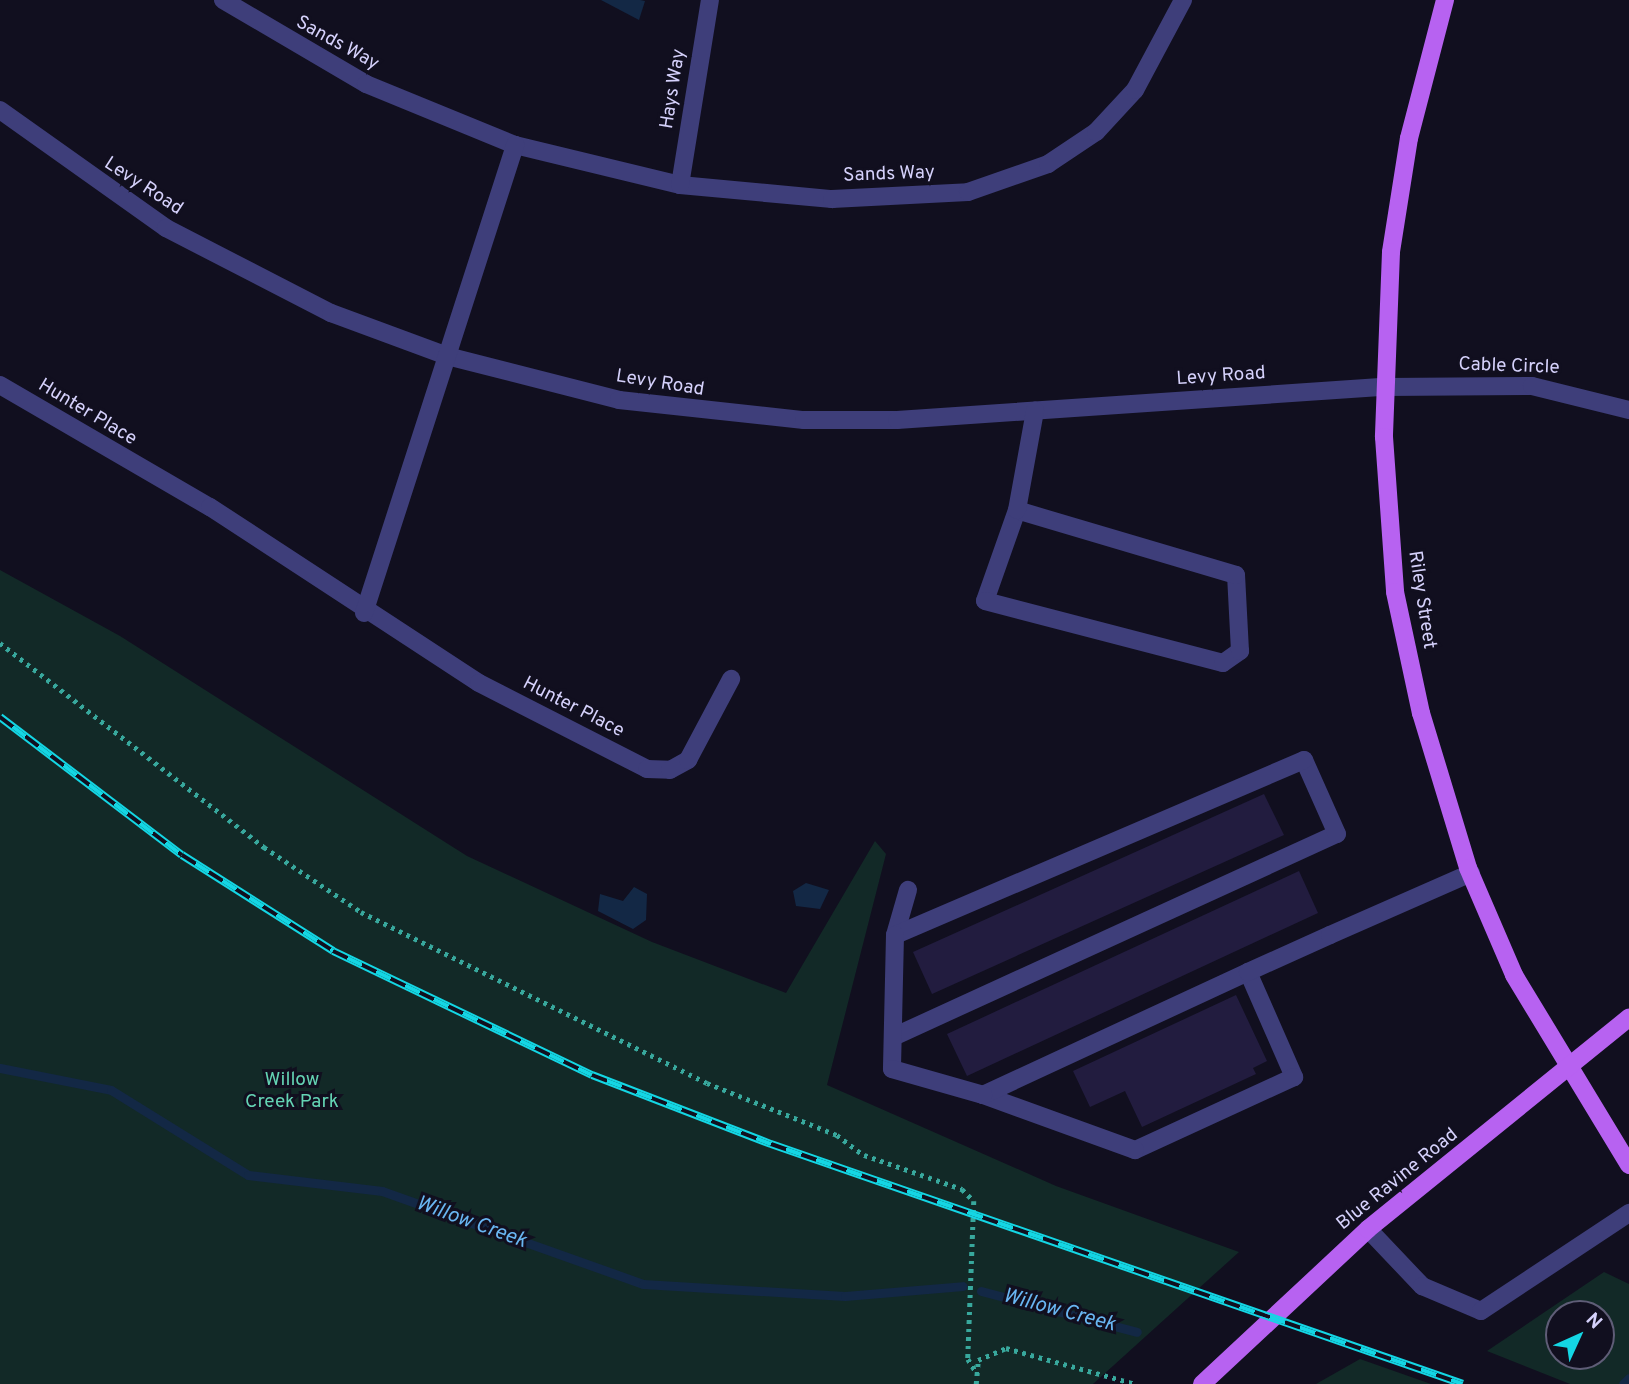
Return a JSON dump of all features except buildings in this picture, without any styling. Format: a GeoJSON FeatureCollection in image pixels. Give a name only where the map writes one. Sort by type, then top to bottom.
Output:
{"type":"FeatureCollection","features":[{"type":"Feature","properties":{"kind":"main road","name":"Riley Street"},"geometry":{"type":"LineString","coordinates":[[1445,0],[1409,138],[1391,252],[1384,387],[1395,592],[1421,713],[1471,873],[1514,975],[1629,1165]]}},
{"type":"Feature","properties":{"kind":"main road","name":"Blue Ravine Road"},"geometry":{"type":"LineString","coordinates":[[1202,1384],[1250,1343],[1368,1228],[1571,1069],[1629,1018]]}},
{"type":"Feature","properties":{"kind":"street","name":"Sands Way"},"geometry":{"type":"LineString","coordinates":[[223,0],[246,6],[366,85],[515,145],[680,185],[819,198],[910,198],[968,192],[1023,176],[1073,149],[1116,112],[1152,66],[1183,0]]}},
{"type":"Feature","properties":{"kind":"street","name":"Hays Way"},"geometry":{"type":"LineString","coordinates":[[680,185],[710,0]]}},
{"type":"Feature","properties":{"kind":"street","name":"Levy Road"},"geometry":{"type":"LineString","coordinates":[[0,110],[89,177],[248,273],[447,356],[619,400],[711,413],[897,420],[1384,387]]}},
{"type":"Feature","properties":{"kind":"street"},"geometry":{"type":"LineString","coordinates":[[364,613],[515,145]]}},
{"type":"Feature","properties":{"kind":"street","name":"Hunter Place"},"geometry":{"type":"LineString","coordinates":[[0,384],[210,507],[364,613],[479,683],[647,769],[670,770],[688,760],[731,679]]}},
{"type":"Feature","properties":{"kind":"street","name":"Cable Circle"},"geometry":{"type":"LineString","coordinates":[[1384,387],[1532,386],[1629,410]]}},
{"type":"Feature","properties":{"kind":"street"},"geometry":{"type":"LineString","coordinates":[[1017,510],[1236,575],[1240,652],[1223,663],[985,601],[1017,510],[1034,411]]}},
{"type":"Feature","properties":{"kind":"street"},"geometry":{"type":"LineString","coordinates":[[893,1037],[1338,834],[1304,760],[895,935]]}},
{"type":"Feature","properties":{"kind":"street"},"geometry":{"type":"LineString","coordinates":[[983,1094],[1471,873]]}},
{"type":"Feature","properties":{"kind":"street"},"geometry":{"type":"LineString","coordinates":[[908,890],[895,935],[892,1069],[983,1094],[1135,1150],[1294,1077],[1248,972]]}},
{"type":"Feature","properties":{"kind":"street"},"geometry":{"type":"LineString","coordinates":[[1368,1228],[1422,1286],[1481,1311],[1629,1213]]}},
{"type":"Feature","properties":{"kind":"path"},"geometry":{"type":"LineString","coordinates":[[0,643],[264,847],[361,912],[707,1083],[837,1135],[864,1155],[962,1189],[974,1201],[975,1231],[968,1359],[975,1370],[976,1384]]}},
{"type":"Feature","properties":{"kind":"path"},"geometry":{"type":"LineString","coordinates":[[975,1370],[989,1351],[1006,1348],[1136,1384]]}},
{"type":"Feature","properties":{"kind":"green space","name":"Willow Creek Park"},"geometry":{"type":"Polygon","coordinates":[[[0,570],[120,636],[467,856],[652,942],[786,993],[875,841],[886,854],[827,1085],[1056,1186],[1239,1252],[1093,1384],[0,1384],[0,570]]]}},
{"type":"Feature","properties":{"kind":"green space"},"geometry":{"type":"Polygon","coordinates":[[[1604,1272],[1629,1284],[1629,1384],[1570,1384],[1487,1351],[1545,1312],[1545,1370],[1615,1370],[1615,1300],[1563,1300],[1604,1272]]]}},
{"type":"Feature","properties":{"kind":"green space"},"geometry":{"type":"Polygon","coordinates":[[[1360,1359],[1431,1384],[1316,1384],[1360,1359]]]}},
{"type":"Feature","properties":{"kind":"water"},"geometry":{"type":"Polygon","coordinates":[[[601,0],[640,0],[645,1],[639,20],[601,0]]]}},
{"type":"Feature","properties":{"kind":"water"},"geometry":{"type":"Polygon","coordinates":[[[806,883],[829,890],[820,909],[796,906],[793,891],[806,883]]]}},
{"type":"Feature","properties":{"kind":"water"},"geometry":{"type":"Polygon","coordinates":[[[634,887],[647,894],[646,920],[633,929],[598,911],[600,894],[623,901],[634,887]]]}},
{"type":"Feature","properties":{"kind":"waterway","name":"Willow Creek"},"geometry":{"type":"LineString","coordinates":[[0,1068],[111,1090],[248,1175],[382,1191],[643,1284],[845,1296],[963,1286]]}},
{"type":"Feature","properties":{"kind":"waterway","name":"Willow Creek"},"geometry":{"type":"LineString","coordinates":[[981,1291],[1137,1332]]}},
{"type":"Feature","properties":{"kind":"waterway"},"geometry":{"type":"LineString","coordinates":[[1623,1384],[1629,1378]]}},
{"type":"Feature","properties":{"kind":"railway"},"geometry":{"type":"LineString","coordinates":[[0,717],[182,855],[333,951],[592,1075],[771,1144],[1463,1384]]}}]}
